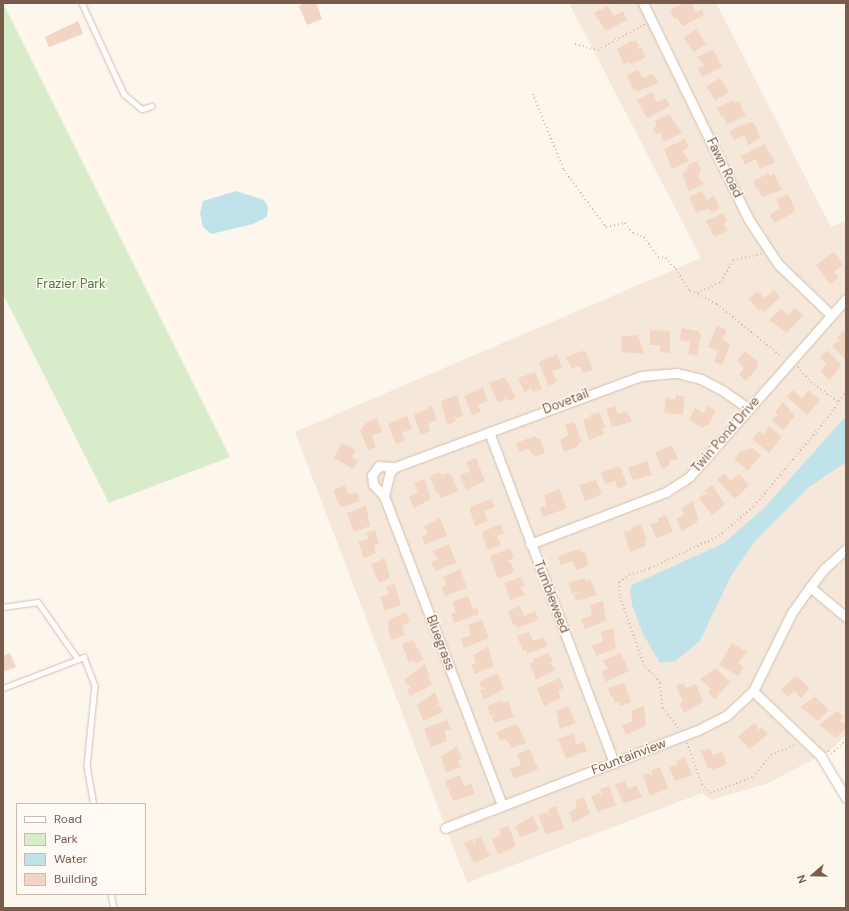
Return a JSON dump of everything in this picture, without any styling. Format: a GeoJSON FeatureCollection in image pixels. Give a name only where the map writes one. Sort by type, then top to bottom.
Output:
{"type":"FeatureCollection","features":[{"type":"Feature","properties":{"kind":"street","name":"Fawn Road"},"geometry":{"type":"LineString","coordinates":[[643,3],[749,220],[768,249],[786,272],[831,315]]}},
{"type":"Feature","properties":{"kind":"street","name":"Twin Pond Drive"},"geometry":{"type":"LineString","coordinates":[[530,544],[674,487],[697,469],[846,299]]}},
{"type":"Feature","properties":{"kind":"street","name":"Dovetail"},"geometry":{"type":"LineString","coordinates":[[395,467],[624,380],[657,373],[677,373],[701,379],[722,390],[749,409]]}},
{"type":"Feature","properties":{"kind":"street","name":"Tumbleweed"},"geometry":{"type":"LineString","coordinates":[[488,432],[614,762]]}},
{"type":"Feature","properties":{"kind":"street","name":"Bluegrass"},"geometry":{"type":"LineString","coordinates":[[395,467],[379,466],[372,474],[373,484],[384,496],[502,805]]}},
{"type":"Feature","properties":{"kind":"street"},"geometry":{"type":"LineString","coordinates":[[384,496],[387,479],[395,467]]}},
{"type":"Feature","properties":{"kind":"street","name":"Fountainview"},"geometry":{"type":"LineString","coordinates":[[445,828],[683,736],[726,716],[753,691],[791,614],[825,568],[846,548]]}},
{"type":"Feature","properties":{"kind":"street"},"geometry":{"type":"LineString","coordinates":[[810,587],[846,617]]}},
{"type":"Feature","properties":{"kind":"street"},"geometry":{"type":"LineString","coordinates":[[753,691],[803,739],[827,765],[846,798]]}},
{"type":"Feature","properties":{"kind":"lane"},"geometry":{"type":"LineString","coordinates":[[82,3],[124,94],[142,109],[152,106]]}},
{"type":"Feature","properties":{"kind":"lane"},"geometry":{"type":"LineString","coordinates":[[3,607],[38,602],[78,659]]}},
{"type":"Feature","properties":{"kind":"lane"},"geometry":{"type":"LineString","coordinates":[[3,688],[84,657],[95,685],[87,766],[94,803]]}},
{"type":"Feature","properties":{"kind":"lane"},"geometry":{"type":"LineString","coordinates":[[112,895],[114,908]]}},
{"type":"Feature","properties":{"kind":"path"},"geometry":{"type":"LineString","coordinates":[[575,44],[598,50],[652,20]]}},
{"type":"Feature","properties":{"kind":"path"},"geometry":{"type":"LineString","coordinates":[[533,94],[564,170],[606,227],[624,223],[633,233],[644,237],[658,257],[666,258],[676,269],[682,283],[717,304],[838,402]]}},
{"type":"Feature","properties":{"kind":"path"},"geometry":{"type":"LineString","coordinates":[[697,293],[721,282],[733,260],[757,256],[768,249]]}},
{"type":"Feature","properties":{"kind":"path"},"geometry":{"type":"LineString","coordinates":[[803,739],[771,754],[753,777],[710,793],[702,784],[683,736],[662,708],[660,683],[644,666],[619,595],[619,582],[629,574],[650,568],[718,536],[754,506],[846,392]]}},
{"type":"Feature","properties":{"kind":"path"},"geometry":{"type":"LineString","coordinates":[[827,749],[831,754],[846,740]]}},
{"type":"Feature","properties":{"kind":"shaded area"},"geometry":{"type":"Polygon","coordinates":[[[569,3],[716,3],[831,227],[846,221],[846,735],[830,751],[766,784],[711,800],[702,793],[467,883],[295,432],[701,258],[569,3]]]}},
{"type":"Feature","properties":{"kind":"green space","name":"Frazier Park"},"geometry":{"type":"Polygon","coordinates":[[[4,5],[230,457],[109,503],[3,294],[4,5]]]}},
{"type":"Feature","properties":{"kind":"water"},"geometry":{"type":"Polygon","coordinates":[[[236,191],[264,200],[268,207],[267,217],[253,224],[211,234],[203,227],[200,213],[203,201],[236,191]]]}},
{"type":"Feature","properties":{"kind":"water"},"geometry":{"type":"Polygon","coordinates":[[[846,416],[846,462],[808,488],[756,540],[731,576],[700,641],[675,661],[660,663],[643,634],[632,605],[630,590],[632,585],[724,543],[764,508],[846,416]]]}},
{"type":"Feature","properties":{"kind":"building"},"geometry":{"type":"Polygon","coordinates":[[[306,3],[316,3],[322,19],[307,25],[299,6],[306,3]]]}},
{"type":"Feature","properties":{"kind":"building"},"geometry":{"type":"Polygon","coordinates":[[[683,3],[692,3],[696,12],[702,10],[704,15],[683,26],[677,18],[674,19],[670,10],[683,3]]]}},
{"type":"Feature","properties":{"kind":"building"},"geometry":{"type":"Polygon","coordinates":[[[608,6],[614,16],[623,11],[627,20],[606,31],[594,13],[608,6]]]}},
{"type":"Feature","properties":{"kind":"building"},"geometry":{"type":"Polygon","coordinates":[[[78,21],[83,34],[49,47],[45,37],[78,21]]]}},
{"type":"Feature","properties":{"kind":"building"},"geometry":{"type":"Polygon","coordinates":[[[696,29],[706,44],[694,52],[684,37],[696,29]]]}},
{"type":"Feature","properties":{"kind":"building"},"geometry":{"type":"Polygon","coordinates":[[[631,41],[636,41],[639,46],[635,50],[641,47],[646,57],[630,65],[629,62],[624,64],[617,49],[631,41]]]}},
{"type":"Feature","properties":{"kind":"building"},"geometry":{"type":"Polygon","coordinates":[[[713,49],[722,67],[702,77],[698,68],[704,65],[697,57],[713,49]]]}},
{"type":"Feature","properties":{"kind":"building"},"geometry":{"type":"Polygon","coordinates":[[[638,70],[643,78],[653,74],[658,83],[638,91],[633,90],[627,75],[638,70]]]}},
{"type":"Feature","properties":{"kind":"building"},"geometry":{"type":"Polygon","coordinates":[[[720,78],[729,93],[715,101],[706,86],[720,78]]]}},
{"type":"Feature","properties":{"kind":"building"},"geometry":{"type":"Polygon","coordinates":[[[652,92],[657,102],[666,98],[670,106],[647,118],[637,100],[652,92]]]}},
{"type":"Feature","properties":{"kind":"building"},"geometry":{"type":"Polygon","coordinates":[[[733,100],[734,103],[739,101],[746,116],[727,124],[724,118],[727,114],[722,117],[717,108],[733,100]]]}},
{"type":"Feature","properties":{"kind":"building"},"geometry":{"type":"Polygon","coordinates":[[[669,114],[682,133],[664,142],[660,132],[656,134],[653,128],[657,126],[655,121],[669,114]]]}},
{"type":"Feature","properties":{"kind":"building"},"geometry":{"type":"Polygon","coordinates":[[[749,122],[754,123],[761,138],[748,145],[744,135],[734,140],[729,131],[749,122]]]}},
{"type":"Feature","properties":{"kind":"building"},"geometry":{"type":"Polygon","coordinates":[[[685,139],[689,147],[682,151],[689,161],[672,169],[664,149],[685,139]]]}},
{"type":"Feature","properties":{"kind":"building"},"geometry":{"type":"Polygon","coordinates":[[[765,144],[775,162],[760,169],[756,159],[745,165],[741,156],[765,144]]]}},
{"type":"Feature","properties":{"kind":"building"},"geometry":{"type":"Polygon","coordinates":[[[697,161],[701,170],[698,177],[704,184],[689,191],[682,174],[687,171],[688,165],[697,161]]]}},
{"type":"Feature","properties":{"kind":"building"},"geometry":{"type":"Polygon","coordinates":[[[769,173],[770,176],[774,174],[782,190],[762,197],[759,191],[762,187],[757,190],[753,181],[769,173]]]}},
{"type":"Feature","properties":{"kind":"building"},"geometry":{"type":"Polygon","coordinates":[[[702,191],[707,200],[714,196],[720,208],[712,213],[709,209],[696,212],[689,197],[702,191]]]}},
{"type":"Feature","properties":{"kind":"building"},"geometry":{"type":"Polygon","coordinates":[[[788,194],[795,209],[793,213],[774,223],[770,214],[780,209],[776,200],[788,194]]]}},
{"type":"Feature","properties":{"kind":"building"},"geometry":{"type":"Polygon","coordinates":[[[723,213],[727,221],[723,224],[728,230],[714,237],[706,221],[723,213]]]}},
{"type":"Feature","properties":{"kind":"building"},"geometry":{"type":"Polygon","coordinates":[[[834,252],[843,265],[834,272],[839,277],[830,284],[816,265],[834,252]]]}},
{"type":"Feature","properties":{"kind":"building"},"geometry":{"type":"Polygon","coordinates":[[[774,290],[780,297],[764,312],[762,309],[760,312],[749,299],[757,291],[765,298],[774,290]]]}},
{"type":"Feature","properties":{"kind":"building"},"geometry":{"type":"Polygon","coordinates":[[[795,308],[803,315],[787,333],[769,320],[781,309],[789,315],[795,308]]]}},
{"type":"Feature","properties":{"kind":"building"},"geometry":{"type":"Polygon","coordinates":[[[717,326],[727,330],[723,339],[730,345],[722,365],[714,362],[718,351],[708,347],[717,326]]]}},
{"type":"Feature","properties":{"kind":"building"},"geometry":{"type":"Polygon","coordinates":[[[682,328],[698,331],[701,335],[697,356],[688,354],[690,342],[679,340],[682,328]]]}},
{"type":"Feature","properties":{"kind":"building"},"geometry":{"type":"Polygon","coordinates":[[[650,330],[670,331],[670,353],[660,352],[660,345],[650,345],[650,330]]]}},
{"type":"Feature","properties":{"kind":"building"},"geometry":{"type":"Polygon","coordinates":[[[843,331],[846,333],[846,360],[832,346],[837,341],[842,343],[837,338],[843,331]]]}},
{"type":"Feature","properties":{"kind":"building"},"geometry":{"type":"Polygon","coordinates":[[[638,335],[644,354],[622,352],[621,337],[638,335]]]}},
{"type":"Feature","properties":{"kind":"building"},"geometry":{"type":"Polygon","coordinates":[[[827,350],[840,363],[840,367],[830,380],[821,372],[826,363],[820,358],[827,350]]]}},
{"type":"Feature","properties":{"kind":"building"},"geometry":{"type":"Polygon","coordinates":[[[582,351],[586,352],[593,370],[583,373],[580,366],[571,368],[566,357],[582,351]]]}},
{"type":"Feature","properties":{"kind":"building"},"geometry":{"type":"Polygon","coordinates":[[[745,351],[758,362],[758,367],[746,381],[739,374],[744,368],[737,361],[745,351]]]}},
{"type":"Feature","properties":{"kind":"building"},"geometry":{"type":"Polygon","coordinates":[[[557,354],[562,368],[552,371],[557,382],[548,386],[539,362],[557,354]]]}},
{"type":"Feature","properties":{"kind":"building"},"geometry":{"type":"Polygon","coordinates":[[[535,372],[542,389],[533,392],[531,388],[524,393],[518,378],[535,372]]]}},
{"type":"Feature","properties":{"kind":"building"},"geometry":{"type":"Polygon","coordinates":[[[505,377],[516,398],[507,401],[505,395],[505,400],[498,402],[489,383],[505,377]]]}},
{"type":"Feature","properties":{"kind":"building"},"geometry":{"type":"Polygon","coordinates":[[[483,387],[488,401],[478,405],[481,412],[472,415],[464,396],[483,387]]]}},
{"type":"Feature","properties":{"kind":"building"},"geometry":{"type":"Polygon","coordinates":[[[793,390],[802,398],[808,390],[820,400],[807,415],[787,397],[793,390]]]}},
{"type":"Feature","properties":{"kind":"building"},"geometry":{"type":"Polygon","coordinates":[[[457,395],[463,416],[456,418],[453,414],[456,421],[447,425],[441,401],[457,395]]]}},
{"type":"Feature","properties":{"kind":"building"},"geometry":{"type":"Polygon","coordinates":[[[676,395],[685,397],[683,415],[664,413],[666,397],[675,400],[676,395]]]}},
{"type":"Feature","properties":{"kind":"building"},"geometry":{"type":"Polygon","coordinates":[[[783,402],[795,416],[783,430],[771,420],[778,415],[775,412],[783,402]]]}},
{"type":"Feature","properties":{"kind":"building"},"geometry":{"type":"Polygon","coordinates":[[[432,406],[437,420],[428,424],[430,431],[421,435],[414,415],[432,406]]]}},
{"type":"Feature","properties":{"kind":"building"},"geometry":{"type":"Polygon","coordinates":[[[615,406],[618,414],[627,411],[632,422],[612,427],[606,409],[615,406]]]}},
{"type":"Feature","properties":{"kind":"building"},"geometry":{"type":"Polygon","coordinates":[[[708,406],[716,411],[708,426],[705,425],[703,428],[689,420],[695,408],[704,413],[708,406]]]}},
{"type":"Feature","properties":{"kind":"building"},"geometry":{"type":"Polygon","coordinates":[[[599,412],[606,428],[602,429],[604,434],[589,440],[583,420],[589,417],[592,421],[590,415],[599,412]]]}},
{"type":"Feature","properties":{"kind":"building"},"geometry":{"type":"Polygon","coordinates":[[[407,416],[412,429],[402,433],[405,440],[396,444],[388,424],[407,416]]]}},
{"type":"Feature","properties":{"kind":"building"},"geometry":{"type":"Polygon","coordinates":[[[377,418],[382,432],[372,436],[376,447],[368,450],[360,430],[366,423],[377,418]]]}},
{"type":"Feature","properties":{"kind":"building"},"geometry":{"type":"Polygon","coordinates":[[[574,422],[582,442],[578,443],[579,446],[564,452],[560,440],[569,435],[565,425],[574,422]]]}},
{"type":"Feature","properties":{"kind":"building"},"geometry":{"type":"Polygon","coordinates":[[[769,426],[782,437],[769,453],[752,439],[759,431],[764,435],[769,426]]]}},
{"type":"Feature","properties":{"kind":"building"},"geometry":{"type":"Polygon","coordinates":[[[535,436],[537,439],[540,438],[545,453],[534,457],[529,449],[519,452],[516,443],[535,436]]]}},
{"type":"Feature","properties":{"kind":"building"},"geometry":{"type":"Polygon","coordinates":[[[342,443],[356,450],[352,457],[358,460],[353,469],[334,458],[342,443]]]}},
{"type":"Feature","properties":{"kind":"building"},"geometry":{"type":"Polygon","coordinates":[[[672,445],[678,459],[669,461],[670,465],[662,469],[655,452],[672,445]]]}},
{"type":"Feature","properties":{"kind":"building"},"geometry":{"type":"Polygon","coordinates":[[[752,448],[761,455],[748,471],[734,459],[740,452],[752,448]]]}},
{"type":"Feature","properties":{"kind":"building"},"geometry":{"type":"Polygon","coordinates":[[[476,458],[485,481],[466,490],[460,475],[470,471],[466,462],[476,458]]]}},
{"type":"Feature","properties":{"kind":"building"},"geometry":{"type":"Polygon","coordinates":[[[647,461],[652,475],[633,480],[628,468],[647,461]]]}},
{"type":"Feature","properties":{"kind":"building"},"geometry":{"type":"Polygon","coordinates":[[[616,467],[621,468],[627,485],[618,489],[615,481],[605,484],[601,473],[616,467]]]}},
{"type":"Feature","properties":{"kind":"building"},"geometry":{"type":"Polygon","coordinates":[[[440,472],[443,480],[442,475],[448,473],[452,476],[458,491],[441,498],[439,493],[437,494],[430,476],[440,472]]]}},
{"type":"Feature","properties":{"kind":"building"},"geometry":{"type":"Polygon","coordinates":[[[724,473],[731,481],[739,474],[749,485],[735,499],[717,480],[724,473]]]}},
{"type":"Feature","properties":{"kind":"building"},"geometry":{"type":"Polygon","coordinates":[[[424,479],[431,499],[414,508],[409,497],[418,492],[414,482],[424,479]]]}},
{"type":"Feature","properties":{"kind":"building"},"geometry":{"type":"Polygon","coordinates":[[[596,480],[602,494],[585,501],[579,485],[596,480]]]}},
{"type":"Feature","properties":{"kind":"building"},"geometry":{"type":"Polygon","coordinates":[[[712,485],[725,504],[712,515],[699,498],[704,494],[708,496],[704,491],[712,485]]]}},
{"type":"Feature","properties":{"kind":"building"},"geometry":{"type":"Polygon","coordinates":[[[345,486],[349,495],[357,492],[360,501],[343,507],[339,505],[333,490],[345,486]]]}},
{"type":"Feature","properties":{"kind":"building"},"geometry":{"type":"Polygon","coordinates":[[[559,489],[567,508],[543,517],[540,508],[546,506],[544,495],[559,489]]]}},
{"type":"Feature","properties":{"kind":"building"},"geometry":{"type":"Polygon","coordinates":[[[491,499],[495,507],[484,511],[488,521],[475,526],[470,510],[471,506],[491,499]]]}},
{"type":"Feature","properties":{"kind":"building"},"geometry":{"type":"Polygon","coordinates":[[[693,501],[698,519],[696,523],[682,531],[676,519],[684,514],[681,508],[693,501]]]}},
{"type":"Feature","properties":{"kind":"building"},"geometry":{"type":"Polygon","coordinates":[[[366,506],[370,526],[354,532],[347,513],[366,506]]]}},
{"type":"Feature","properties":{"kind":"building"},"geometry":{"type":"Polygon","coordinates":[[[666,515],[673,532],[656,538],[650,524],[659,522],[658,518],[666,515]]]}},
{"type":"Feature","properties":{"kind":"building"},"geometry":{"type":"Polygon","coordinates":[[[440,518],[447,536],[425,545],[422,536],[427,534],[424,526],[440,518]]]}},
{"type":"Feature","properties":{"kind":"building"},"geometry":{"type":"Polygon","coordinates":[[[501,524],[504,533],[497,536],[501,545],[488,550],[482,535],[484,531],[501,524]]]}},
{"type":"Feature","properties":{"kind":"building"},"geometry":{"type":"Polygon","coordinates":[[[641,524],[647,540],[644,542],[646,546],[630,552],[624,532],[631,530],[634,534],[631,528],[641,524]]]}},
{"type":"Feature","properties":{"kind":"building"},"geometry":{"type":"Polygon","coordinates":[[[375,530],[379,543],[374,545],[376,553],[364,558],[358,542],[368,539],[366,533],[375,530]]]}},
{"type":"Feature","properties":{"kind":"building"},"geometry":{"type":"Polygon","coordinates":[[[449,544],[456,563],[435,571],[431,562],[438,559],[432,551],[449,544]]]}},
{"type":"Feature","properties":{"kind":"building"},"geometry":{"type":"Polygon","coordinates":[[[510,548],[514,558],[507,561],[511,563],[514,572],[498,579],[490,556],[510,548]]]}},
{"type":"Feature","properties":{"kind":"building"},"geometry":{"type":"Polygon","coordinates":[[[579,549],[586,555],[588,566],[577,570],[572,561],[561,565],[558,556],[579,549]]]}},
{"type":"Feature","properties":{"kind":"building"},"geometry":{"type":"Polygon","coordinates":[[[385,558],[390,578],[379,583],[371,564],[385,558]]]}},
{"type":"Feature","properties":{"kind":"building"},"geometry":{"type":"Polygon","coordinates":[[[460,569],[467,588],[445,596],[441,587],[447,585],[443,577],[460,569]]]}},
{"type":"Feature","properties":{"kind":"building"},"geometry":{"type":"Polygon","coordinates":[[[521,577],[525,586],[520,587],[525,595],[510,600],[504,583],[521,577]]]}},
{"type":"Feature","properties":{"kind":"building"},"geometry":{"type":"Polygon","coordinates":[[[585,578],[586,581],[590,579],[597,595],[576,601],[574,595],[578,591],[572,594],[568,583],[585,578]]]}},
{"type":"Feature","properties":{"kind":"building"},"geometry":{"type":"Polygon","coordinates":[[[395,584],[401,605],[385,611],[380,597],[389,594],[386,587],[395,584]]]}},
{"type":"Feature","properties":{"kind":"building"},"geometry":{"type":"Polygon","coordinates":[[[468,596],[473,609],[477,608],[479,614],[454,623],[451,614],[456,612],[452,602],[468,596]]]}},
{"type":"Feature","properties":{"kind":"building"},"geometry":{"type":"Polygon","coordinates":[[[603,601],[606,621],[585,629],[581,619],[592,615],[590,605],[603,601]]]}},
{"type":"Feature","properties":{"kind":"building"},"geometry":{"type":"Polygon","coordinates":[[[520,606],[524,616],[535,611],[538,620],[518,628],[516,624],[514,626],[508,611],[520,606]]]}},
{"type":"Feature","properties":{"kind":"building"},"geometry":{"type":"Polygon","coordinates":[[[406,612],[410,622],[402,625],[405,635],[392,640],[388,630],[389,620],[406,612]]]}},
{"type":"Feature","properties":{"kind":"building"},"geometry":{"type":"Polygon","coordinates":[[[482,620],[489,638],[464,648],[461,639],[471,635],[468,625],[482,620]]]}},
{"type":"Feature","properties":{"kind":"building"},"geometry":{"type":"Polygon","coordinates":[[[613,628],[616,648],[596,656],[592,646],[603,642],[601,632],[613,628]]]}},
{"type":"Feature","properties":{"kind":"building"},"geometry":{"type":"Polygon","coordinates":[[[529,632],[533,641],[544,637],[548,646],[527,654],[526,650],[523,651],[517,636],[529,632]]]}},
{"type":"Feature","properties":{"kind":"building"},"geometry":{"type":"Polygon","coordinates":[[[413,640],[424,660],[415,664],[414,661],[409,663],[402,644],[413,640]]]}},
{"type":"Feature","properties":{"kind":"building"},"geometry":{"type":"Polygon","coordinates":[[[732,643],[747,652],[738,663],[744,667],[739,676],[719,665],[732,643]]]}},
{"type":"Feature","properties":{"kind":"building"},"geometry":{"type":"Polygon","coordinates":[[[488,647],[494,666],[475,674],[471,665],[476,663],[473,655],[488,647]]]}},
{"type":"Feature","properties":{"kind":"building"},"geometry":{"type":"Polygon","coordinates":[[[10,653],[16,667],[3,672],[3,656],[10,653]]]}},
{"type":"Feature","properties":{"kind":"building"},"geometry":{"type":"Polygon","coordinates":[[[549,653],[553,662],[550,663],[555,670],[536,680],[530,664],[534,662],[533,659],[549,653]]]}},
{"type":"Feature","properties":{"kind":"building"},"geometry":{"type":"Polygon","coordinates":[[[621,653],[629,671],[606,682],[601,671],[608,669],[602,661],[621,653]]]}},
{"type":"Feature","properties":{"kind":"building"},"geometry":{"type":"Polygon","coordinates":[[[425,664],[430,677],[425,679],[430,679],[432,685],[410,696],[407,689],[411,688],[404,680],[425,664]]]}},
{"type":"Feature","properties":{"kind":"building"},"geometry":{"type":"Polygon","coordinates":[[[716,668],[730,682],[715,699],[708,692],[711,689],[700,679],[716,668]]]}},
{"type":"Feature","properties":{"kind":"building"},"geometry":{"type":"Polygon","coordinates":[[[498,673],[504,689],[484,700],[480,690],[486,688],[481,688],[479,682],[498,673]]]}},
{"type":"Feature","properties":{"kind":"building"},"geometry":{"type":"Polygon","coordinates":[[[794,677],[798,677],[810,688],[801,698],[794,691],[788,697],[781,690],[794,677]]]}},
{"type":"Feature","properties":{"kind":"building"},"geometry":{"type":"Polygon","coordinates":[[[560,678],[564,688],[558,690],[561,698],[544,706],[537,688],[560,678]]]}},
{"type":"Feature","properties":{"kind":"building"},"geometry":{"type":"Polygon","coordinates":[[[624,683],[631,702],[620,706],[618,702],[615,703],[613,697],[616,695],[611,697],[608,688],[624,683]]]}},
{"type":"Feature","properties":{"kind":"building"},"geometry":{"type":"Polygon","coordinates":[[[683,683],[686,688],[696,684],[703,702],[684,713],[679,704],[683,702],[676,686],[683,683]]]}},
{"type":"Feature","properties":{"kind":"building"},"geometry":{"type":"Polygon","coordinates":[[[435,692],[440,704],[435,706],[440,706],[443,712],[423,721],[417,705],[435,692]]]}},
{"type":"Feature","properties":{"kind":"building"},"geometry":{"type":"Polygon","coordinates":[[[815,697],[829,710],[818,721],[800,707],[815,697]]]}},
{"type":"Feature","properties":{"kind":"building"},"geometry":{"type":"Polygon","coordinates":[[[503,700],[503,703],[508,701],[514,717],[494,723],[492,717],[496,713],[490,716],[487,706],[503,700]]]}},
{"type":"Feature","properties":{"kind":"building"},"geometry":{"type":"Polygon","coordinates":[[[568,706],[576,723],[560,729],[556,711],[568,706]]]}},
{"type":"Feature","properties":{"kind":"building"},"geometry":{"type":"Polygon","coordinates":[[[644,706],[646,726],[626,735],[622,725],[633,721],[631,711],[644,706]]]}},
{"type":"Feature","properties":{"kind":"building"},"geometry":{"type":"Polygon","coordinates":[[[837,711],[843,717],[840,720],[843,723],[846,720],[846,728],[836,738],[819,725],[837,711]]]}},
{"type":"Feature","properties":{"kind":"building"},"geometry":{"type":"Polygon","coordinates":[[[447,720],[451,729],[445,731],[447,741],[431,747],[424,729],[447,720]]]}},
{"type":"Feature","properties":{"kind":"building"},"geometry":{"type":"Polygon","coordinates":[[[754,723],[758,727],[756,732],[761,727],[768,734],[750,749],[738,737],[754,723]]]}},
{"type":"Feature","properties":{"kind":"building"},"geometry":{"type":"Polygon","coordinates":[[[517,724],[526,743],[512,748],[506,739],[500,741],[496,732],[517,724]]]}},
{"type":"Feature","properties":{"kind":"building"},"geometry":{"type":"Polygon","coordinates":[[[574,733],[576,745],[584,742],[587,751],[566,759],[558,739],[574,733]]]}},
{"type":"Feature","properties":{"kind":"building"},"geometry":{"type":"Polygon","coordinates":[[[457,746],[462,759],[458,760],[461,767],[446,773],[441,757],[457,746]]]}},
{"type":"Feature","properties":{"kind":"building"},"geometry":{"type":"Polygon","coordinates":[[[710,748],[713,755],[722,752],[727,764],[712,770],[711,767],[708,768],[701,751],[710,748]]]}},
{"type":"Feature","properties":{"kind":"building"},"geometry":{"type":"Polygon","coordinates":[[[530,749],[538,769],[514,779],[510,769],[521,765],[517,754],[530,749]]]}},
{"type":"Feature","properties":{"kind":"building"},"geometry":{"type":"Polygon","coordinates":[[[685,757],[692,775],[675,781],[669,767],[678,765],[676,761],[685,757]]]}},
{"type":"Feature","properties":{"kind":"building"},"geometry":{"type":"Polygon","coordinates":[[[660,767],[668,788],[650,796],[643,775],[649,773],[653,777],[651,771],[660,767]]]}},
{"type":"Feature","properties":{"kind":"building"},"geometry":{"type":"Polygon","coordinates":[[[460,775],[464,786],[471,783],[475,794],[453,801],[445,781],[460,775]]]}},
{"type":"Feature","properties":{"kind":"building"},"geometry":{"type":"Polygon","coordinates":[[[625,781],[628,788],[637,786],[642,797],[626,803],[622,801],[615,784],[625,781]]]}},
{"type":"Feature","properties":{"kind":"building"},"geometry":{"type":"Polygon","coordinates":[[[609,786],[616,805],[598,812],[591,796],[599,793],[603,795],[600,789],[609,786]]]}},
{"type":"Feature","properties":{"kind":"building"},"geometry":{"type":"Polygon","coordinates":[[[584,797],[590,814],[573,823],[569,812],[577,808],[575,800],[584,797]]]}},
{"type":"Feature","properties":{"kind":"building"},"geometry":{"type":"Polygon","coordinates":[[[556,806],[564,828],[546,835],[538,815],[546,812],[550,816],[547,810],[556,806]]]}},
{"type":"Feature","properties":{"kind":"building"},"geometry":{"type":"Polygon","coordinates":[[[533,816],[539,830],[520,837],[515,826],[533,816]]]}},
{"type":"Feature","properties":{"kind":"building"},"geometry":{"type":"Polygon","coordinates":[[[509,826],[516,846],[498,855],[492,840],[501,835],[499,829],[509,826]]]}},
{"type":"Feature","properties":{"kind":"building"},"geometry":{"type":"Polygon","coordinates":[[[481,837],[490,856],[474,863],[464,843],[473,839],[475,845],[475,839],[481,837]]]}}]}
